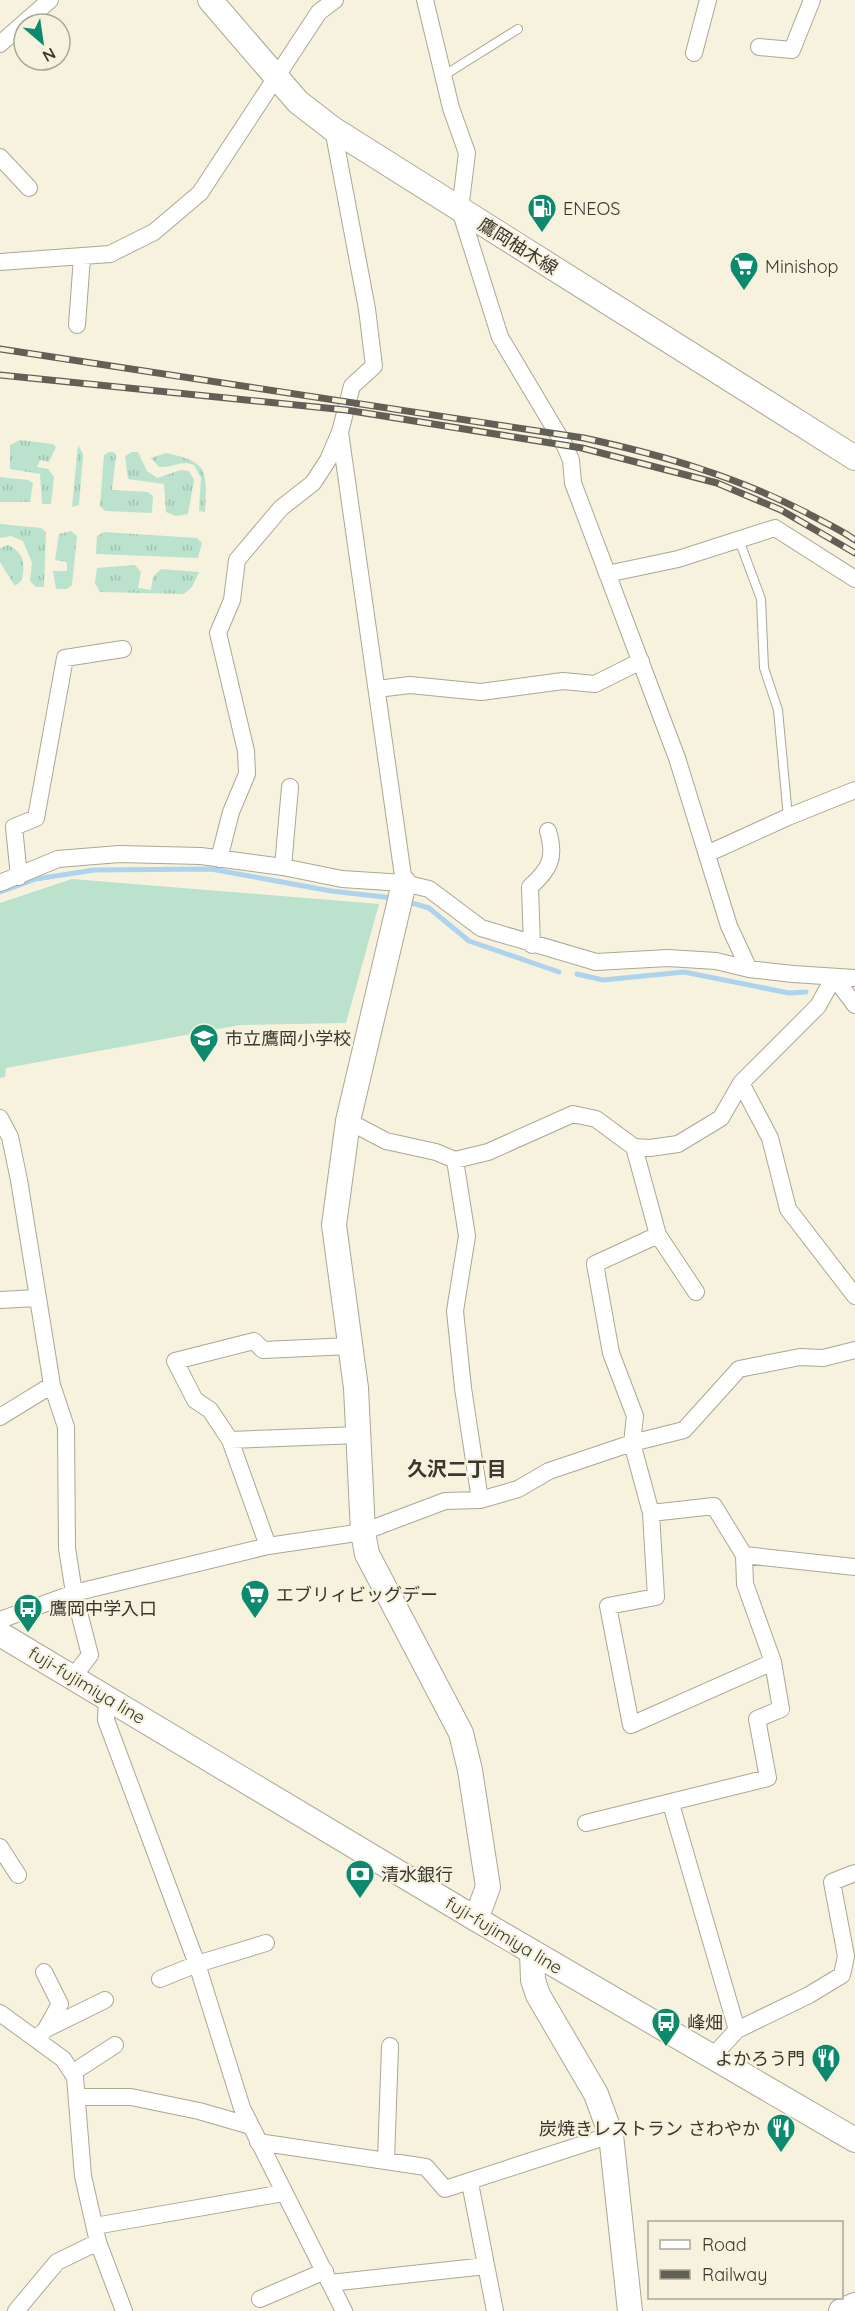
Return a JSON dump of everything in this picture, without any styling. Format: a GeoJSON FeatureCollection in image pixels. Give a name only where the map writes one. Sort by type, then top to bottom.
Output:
{"type":"FeatureCollection","features":[{"type":"Feature","properties":{"kind":"main road","name":"鷹岡柚木線"},"geometry":{"type":"LineString","coordinates":[[210,0],[298,102],[333,129],[855,458]]}},
{"type":"Feature","properties":{"kind":"main road"},"geometry":{"type":"LineString","coordinates":[[403,886],[348,1121],[334,1225],[360,1435],[363,1532],[367,1554],[461,1733],[470,1770],[489,1887],[476,1919]]}},
{"type":"Feature","properties":{"kind":"main road","name":"fuji-fujimiya line"},"geometry":{"type":"LineString","coordinates":[[0,1634],[476,1919],[855,2140]]}},
{"type":"Feature","properties":{"kind":"main road"},"geometry":{"type":"LineString","coordinates":[[532,1952],[533,1980],[538,1995],[596,2094],[611,2135],[630,2311]]}},
{"type":"Feature","properties":{"kind":"main road"},"geometry":{"type":"LineString","coordinates":[[841,2311],[855,2305]]}},
{"type":"Feature","properties":{"kind":"street"},"geometry":{"type":"LineString","coordinates":[[0,44],[50,0]]}},
{"type":"Feature","properties":{"kind":"street"},"geometry":{"type":"LineString","coordinates":[[0,262],[110,254],[154,232],[200,192],[319,12],[334,0]]}},
{"type":"Feature","properties":{"kind":"street"},"geometry":{"type":"LineString","coordinates":[[425,0],[443,76],[467,153],[460,210],[500,337],[561,435],[571,459],[573,483],[677,758],[709,853],[729,926],[749,969]]}},
{"type":"Feature","properties":{"kind":"street"},"geometry":{"type":"LineString","coordinates":[[694,53],[708,0]]}},
{"type":"Feature","properties":{"kind":"street"},"geometry":{"type":"LineString","coordinates":[[759,48],[792,50],[812,0]]}},
{"type":"Feature","properties":{"kind":"street"},"geometry":{"type":"LineString","coordinates":[[219,859],[231,812],[247,774],[246,751],[218,633],[232,600],[237,560],[281,508],[313,483],[328,460],[340,432],[352,386],[374,366],[367,309],[333,129]]}},
{"type":"Feature","properties":{"kind":"street"},"geometry":{"type":"LineString","coordinates":[[0,157],[29,188]]}},
{"type":"Feature","properties":{"kind":"street"},"geometry":{"type":"LineString","coordinates":[[77,325],[82,257]]}},
{"type":"Feature","properties":{"kind":"street"},"geometry":{"type":"LineString","coordinates":[[340,432],[403,886]]}},
{"type":"Feature","properties":{"kind":"street"},"geometry":{"type":"LineString","coordinates":[[607,574],[678,559],[775,528],[855,579]]}},
{"type":"Feature","properties":{"kind":"street"},"geometry":{"type":"LineString","coordinates":[[19,877],[14,827],[36,818],[64,658],[123,648]]}},
{"type":"Feature","properties":{"kind":"street"},"geometry":{"type":"LineString","coordinates":[[377,689],[410,685],[481,692],[563,681],[595,684],[641,661]]}},
{"type":"Feature","properties":{"kind":"street"},"geometry":{"type":"LineString","coordinates":[[282,867],[290,787]]}},
{"type":"Feature","properties":{"kind":"street"},"geometry":{"type":"LineString","coordinates":[[709,853],[855,790]]}},
{"type":"Feature","properties":{"kind":"street"},"geometry":{"type":"LineString","coordinates":[[532,945],[530,887],[546,872],[554,849],[548,831]]}},
{"type":"Feature","properties":{"kind":"street"},"geometry":{"type":"LineString","coordinates":[[0,883],[58,859],[119,854],[219,859],[282,867],[342,879],[429,889],[481,928],[532,945],[596,962],[668,958],[716,961],[749,969],[855,978]]}},
{"type":"Feature","properties":{"kind":"street"},"geometry":{"type":"LineString","coordinates":[[834,977],[855,1005]]}},
{"type":"Feature","properties":{"kind":"street"},"geometry":{"type":"LineString","coordinates":[[348,1121],[386,1141],[435,1152],[455,1160],[488,1152],[573,1114],[596,1119],[634,1146],[650,1148],[678,1144],[721,1118],[741,1083],[818,1006],[834,977]]}},
{"type":"Feature","properties":{"kind":"street"},"geometry":{"type":"LineString","coordinates":[[741,1083],[770,1138],[788,1209],[855,1296]]}},
{"type":"Feature","properties":{"kind":"street"},"geometry":{"type":"LineString","coordinates":[[0,1118],[10,1137],[52,1385],[66,1427],[67,1548],[74,1593],[90,1655],[73,1677]]}},
{"type":"Feature","properties":{"kind":"street"},"geometry":{"type":"LineString","coordinates":[[634,1146],[658,1235],[696,1292]]}},
{"type":"Feature","properties":{"kind":"street"},"geometry":{"type":"LineString","coordinates":[[455,1160],[467,1236],[455,1311],[480,1500]]}},
{"type":"Feature","properties":{"kind":"street"},"geometry":{"type":"LineString","coordinates":[[658,1235],[595,1263],[611,1353],[635,1416],[632,1443],[651,1513],[656,1597],[608,1606],[632,1725],[773,1662]]}},
{"type":"Feature","properties":{"kind":"street"},"geometry":{"type":"LineString","coordinates":[[0,1300],[37,1298]]}},
{"type":"Feature","properties":{"kind":"street"},"geometry":{"type":"LineString","coordinates":[[268,1546],[230,1440],[210,1410],[195,1400],[175,1361],[254,1341],[263,1350],[350,1346]]}},
{"type":"Feature","properties":{"kind":"street"},"geometry":{"type":"LineString","coordinates":[[0,1620],[74,1593],[268,1546],[363,1532],[445,1501],[480,1500],[518,1489],[549,1471],[632,1443],[684,1430],[740,1369],[800,1357],[823,1358],[855,1350]]}},
{"type":"Feature","properties":{"kind":"street"},"geometry":{"type":"LineString","coordinates":[[0,1417],[52,1385]]}},
{"type":"Feature","properties":{"kind":"street"},"geometry":{"type":"LineString","coordinates":[[230,1440],[360,1435]]}},
{"type":"Feature","properties":{"kind":"street"},"geometry":{"type":"LineString","coordinates":[[586,1823],[671,1804],[768,1778],[757,1719],[781,1709],[773,1662],[745,1584],[744,1555],[714,1506],[651,1513]]}},
{"type":"Feature","properties":{"kind":"street"},"geometry":{"type":"LineString","coordinates":[[744,1555],[855,1567]]}},
{"type":"Feature","properties":{"kind":"street"},"geometry":{"type":"LineString","coordinates":[[107,1697],[106,1720],[197,1964],[242,2109],[344,2311]]}},
{"type":"Feature","properties":{"kind":"street"},"geometry":{"type":"LineString","coordinates":[[671,1804],[737,2030]]}},
{"type":"Feature","properties":{"kind":"street"},"geometry":{"type":"LineString","coordinates":[[0,1847],[18,1875]]}},
{"type":"Feature","properties":{"kind":"street"},"geometry":{"type":"LineString","coordinates":[[712,2057],[737,2030],[849,1974],[832,1882],[855,1874]]}},
{"type":"Feature","properties":{"kind":"street"},"geometry":{"type":"LineString","coordinates":[[160,1979],[197,1964],[266,1942]]}},
{"type":"Feature","properties":{"kind":"street"},"geometry":{"type":"LineString","coordinates":[[41,2034],[60,2004],[44,1972]]}},
{"type":"Feature","properties":{"kind":"street"},"geometry":{"type":"LineString","coordinates":[[41,2034],[105,2000]]}},
{"type":"Feature","properties":{"kind":"street"},"geometry":{"type":"LineString","coordinates":[[0,2013],[41,2034],[72,2073],[79,2097],[83,2176],[96,2234],[124,2311]]}},
{"type":"Feature","properties":{"kind":"street"},"geometry":{"type":"LineString","coordinates":[[72,2073],[115,2045]]}},
{"type":"Feature","properties":{"kind":"street"},"geometry":{"type":"LineString","coordinates":[[386,2161],[390,2046]]}},
{"type":"Feature","properties":{"kind":"street"},"geometry":{"type":"LineString","coordinates":[[79,2097],[131,2097],[199,2110],[250,2126]]}},
{"type":"Feature","properties":{"kind":"street"},"geometry":{"type":"LineString","coordinates":[[258,2142],[426,2167],[445,2189],[470,2183],[611,2135]]}},
{"type":"Feature","properties":{"kind":"street"},"geometry":{"type":"LineString","coordinates":[[470,2183],[495,2311]]}},
{"type":"Feature","properties":{"kind":"street"},"geometry":{"type":"LineString","coordinates":[[16,2311],[57,2262],[96,2234],[284,2193]]}},
{"type":"Feature","properties":{"kind":"street"},"geometry":{"type":"LineString","coordinates":[[260,2299],[327,2277],[486,2266]]}},
{"type":"Feature","properties":{"kind":"lane"},"geometry":{"type":"LineString","coordinates":[[443,76],[518,29]]}},
{"type":"Feature","properties":{"kind":"lane"},"geometry":{"type":"LineString","coordinates":[[739,540],[761,599],[764,668],[778,710],[788,817]]}},
{"type":"Feature","properties":{"kind":"green space"},"geometry":{"type":"Polygon","coordinates":[[[20,440],[53,444],[56,447],[49,462],[40,460],[37,467],[48,469],[54,477],[51,504],[42,504],[40,474],[10,469],[10,445],[20,440]]]}},
{"type":"Feature","properties":{"kind":"green space"},"geometry":{"type":"Polygon","coordinates":[[[78,445],[83,454],[79,505],[72,507],[78,445]]]}},
{"type":"Feature","properties":{"kind":"green space"},"geometry":{"type":"Polygon","coordinates":[[[114,452],[116,456],[112,490],[148,492],[153,496],[152,513],[105,511],[100,506],[104,455],[114,452]]]}},
{"type":"Feature","properties":{"kind":"green space"},"geometry":{"type":"Polygon","coordinates":[[[138,452],[147,471],[157,478],[181,470],[189,471],[194,480],[188,514],[176,516],[166,512],[164,484],[128,479],[125,456],[138,452]]]}},
{"type":"Feature","properties":{"kind":"green space"},"geometry":{"type":"Polygon","coordinates":[[[166,453],[191,460],[202,470],[206,486],[205,512],[199,511],[201,478],[194,465],[185,463],[159,467],[151,458],[166,453]]]}},
{"type":"Feature","properties":{"kind":"green space"},"geometry":{"type":"Polygon","coordinates":[[[0,477],[28,480],[33,483],[30,502],[0,502],[0,477]]]}},
{"type":"Feature","properties":{"kind":"green space"},"geometry":{"type":"Polygon","coordinates":[[[0,524],[41,528],[46,532],[44,587],[36,587],[30,581],[32,563],[23,541],[11,536],[0,538],[0,524]]]}},
{"type":"Feature","properties":{"kind":"green space"},"geometry":{"type":"Polygon","coordinates":[[[71,531],[77,536],[72,585],[67,589],[56,589],[53,571],[67,571],[67,562],[55,560],[59,534],[71,531]]]}},
{"type":"Feature","properties":{"kind":"green space"},"geometry":{"type":"Polygon","coordinates":[[[104,532],[197,538],[202,543],[198,558],[96,554],[97,536],[104,532]]]}},
{"type":"Feature","properties":{"kind":"green space"},"geometry":{"type":"Polygon","coordinates":[[[8,545],[17,551],[23,564],[22,580],[15,586],[0,562],[0,548],[8,545]]]}},
{"type":"Feature","properties":{"kind":"green space"},"geometry":{"type":"Polygon","coordinates":[[[135,565],[141,572],[138,588],[151,590],[153,577],[161,569],[199,572],[192,587],[184,594],[100,592],[95,583],[97,568],[135,565]]]}},
{"type":"Feature","properties":{"kind":"green space"},"geometry":{"type":"Polygon","coordinates":[[[72,879],[379,904],[346,1023],[240,1025],[6,1068],[5,1077],[0,1078],[0,903],[72,879]]]}},
{"type":"Feature","properties":{"kind":"waterway"},"geometry":{"type":"LineString","coordinates":[[0,892],[36,879],[94,870],[211,869],[331,891],[393,898]]}},
{"type":"Feature","properties":{"kind":"waterway"},"geometry":{"type":"LineString","coordinates":[[405,901],[429,908],[469,941],[559,972]]}},
{"type":"Feature","properties":{"kind":"waterway"},"geometry":{"type":"LineString","coordinates":[[577,974],[603,980],[684,972],[789,993],[806,992]]}},
{"type":"Feature","properties":{"kind":"railway"},"geometry":{"type":"LineString","coordinates":[[0,349],[584,438],[670,459],[725,477],[780,500],[855,540]]}},
{"type":"Feature","properties":{"kind":"railway"},"geometry":{"type":"LineString","coordinates":[[0,375],[346,410],[582,448],[717,483],[781,510],[855,553]]}},
{"type":"Feature","properties":{"kind":"place","name":"ENEOS"},"geometry":{"type":"Point","coordinates":[542,234]}},
{"type":"Feature","properties":{"kind":"place","name":"Minishop"},"geometry":{"type":"Point","coordinates":[744,292]}},
{"type":"Feature","properties":{"kind":"place","name":"市立鷹岡小学校"},"geometry":{"type":"Point","coordinates":[204,1064]}},
{"type":"Feature","properties":{"kind":"place","name":"エブリィビッグデー"},"geometry":{"type":"Point","coordinates":[255,1620]}},
{"type":"Feature","properties":{"kind":"place","name":"鷹岡中学入口"},"geometry":{"type":"Point","coordinates":[28,1634]}},
{"type":"Feature","properties":{"kind":"place","name":"清水銀行"},"geometry":{"type":"Point","coordinates":[360,1900]}},
{"type":"Feature","properties":{"kind":"place","name":"峰畑"},"geometry":{"type":"Point","coordinates":[666,2048]}},
{"type":"Feature","properties":{"kind":"place","name":"よかろう門"},"geometry":{"type":"Point","coordinates":[826,2084]}},
{"type":"Feature","properties":{"kind":"place","name":"炭焼きレストラン さわやか"},"geometry":{"type":"Point","coordinates":[781,2154]}},
{"type":"Feature","properties":{"kind":"district","name":"久沢二丁目"},"geometry":{"type":"Point","coordinates":[457,1468]}}]}
